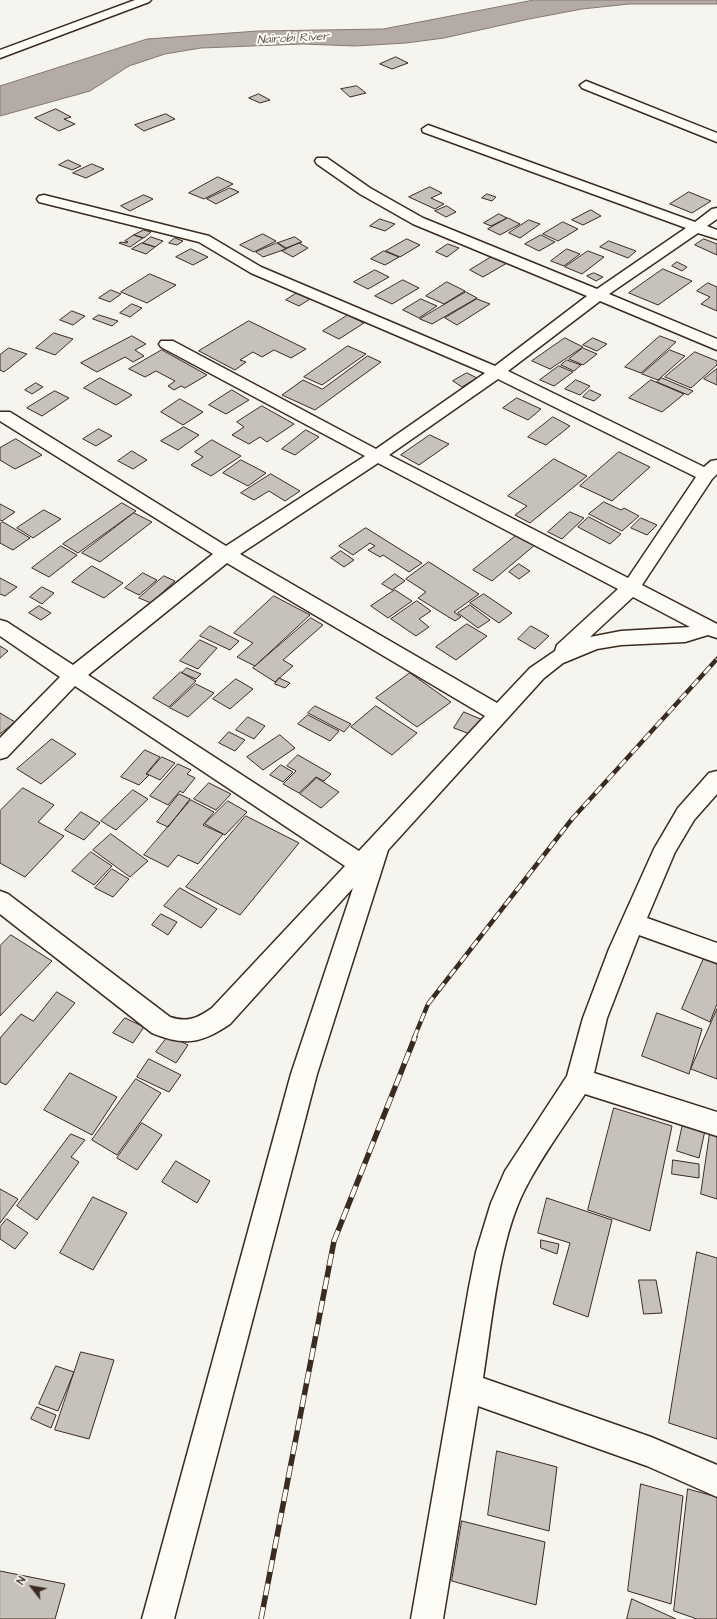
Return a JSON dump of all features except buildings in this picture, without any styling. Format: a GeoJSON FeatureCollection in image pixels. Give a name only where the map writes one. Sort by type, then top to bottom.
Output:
{"type":"FeatureCollection","features":[{"type":"Feature","properties":{"kind":"street"},"geometry":{"type":"LineString","coordinates":[[0,54],[145,0]]}},
{"type":"Feature","properties":{"kind":"street"},"geometry":{"type":"LineString","coordinates":[[586,85],[717,138]]}},
{"type":"Feature","properties":{"kind":"street"},"geometry":{"type":"LineString","coordinates":[[428,128],[717,235]]}},
{"type":"Feature","properties":{"kind":"street"},"geometry":{"type":"LineString","coordinates":[[322,161],[365,191],[418,220],[717,345]]}},
{"type":"Feature","properties":{"kind":"street"},"geometry":{"type":"LineString","coordinates":[[0,901],[161,1025],[174,1031],[191,1031],[205,1027],[221,1016],[294,938],[380,842],[500,715],[537,673],[556,658],[631,588],[711,470],[497,372],[256,270],[204,239],[44,199]]}},
{"type":"Feature","properties":{"kind":"street"},"geometry":{"type":"LineString","coordinates":[[0,751],[74,675],[226,554],[377,456],[497,372],[598,295],[717,212]]}},
{"type":"Feature","properties":{"kind":"street"},"geometry":{"type":"LineString","coordinates":[[167,344],[377,456],[713,630]]}},
{"type":"Feature","properties":{"kind":"street"},"geometry":{"type":"LineString","coordinates":[[4,416],[226,554],[500,715]]}},
{"type":"Feature","properties":{"kind":"street"},"geometry":{"type":"LineString","coordinates":[[0,627],[360,864]]}},
{"type":"Feature","properties":{"kind":"street"},"geometry":{"type":"LineString","coordinates":[[556,658],[594,643],[620,638],[685,635],[713,630]]}},
{"type":"Feature","properties":{"kind":"street"},"geometry":{"type":"LineString","coordinates":[[427,1619],[443,1515],[489,1259],[501,1213],[515,1180],[579,1080],[595,1018],[621,949],[634,923],[665,849],[686,814],[717,778]]}},
{"type":"Feature","properties":{"kind":"street"},"geometry":{"type":"LineString","coordinates":[[158,1619],[304,1074],[380,842]]}},
{"type":"Feature","properties":{"kind":"street"},"geometry":{"type":"LineString","coordinates":[[634,923],[717,953]]}},
{"type":"Feature","properties":{"kind":"street"},"geometry":{"type":"LineString","coordinates":[[579,1080],[717,1124]]}},
{"type":"Feature","properties":{"kind":"street"},"geometry":{"type":"LineString","coordinates":[[467,1387],[651,1452],[717,1481]]}},
{"type":"Feature","properties":{"kind":"water","name":"Nairobi River"},"geometry":{"type":"Polygon","coordinates":[[[534,0],[717,0],[717,4],[629,4],[582,9],[444,38],[406,43],[355,46],[303,44],[201,48],[165,54],[129,66],[90,91],[0,116],[0,86],[147,39],[258,31],[383,29],[534,0]]]}},
{"type":"Feature","properties":{"kind":"railway"},"geometry":{"type":"LineString","coordinates":[[414,1038],[428,1004],[572,819],[717,659]]}},
{"type":"Feature","properties":{"kind":"railway"},"geometry":{"type":"LineString","coordinates":[[261,1619],[334,1241],[415,1037]]}}]}
